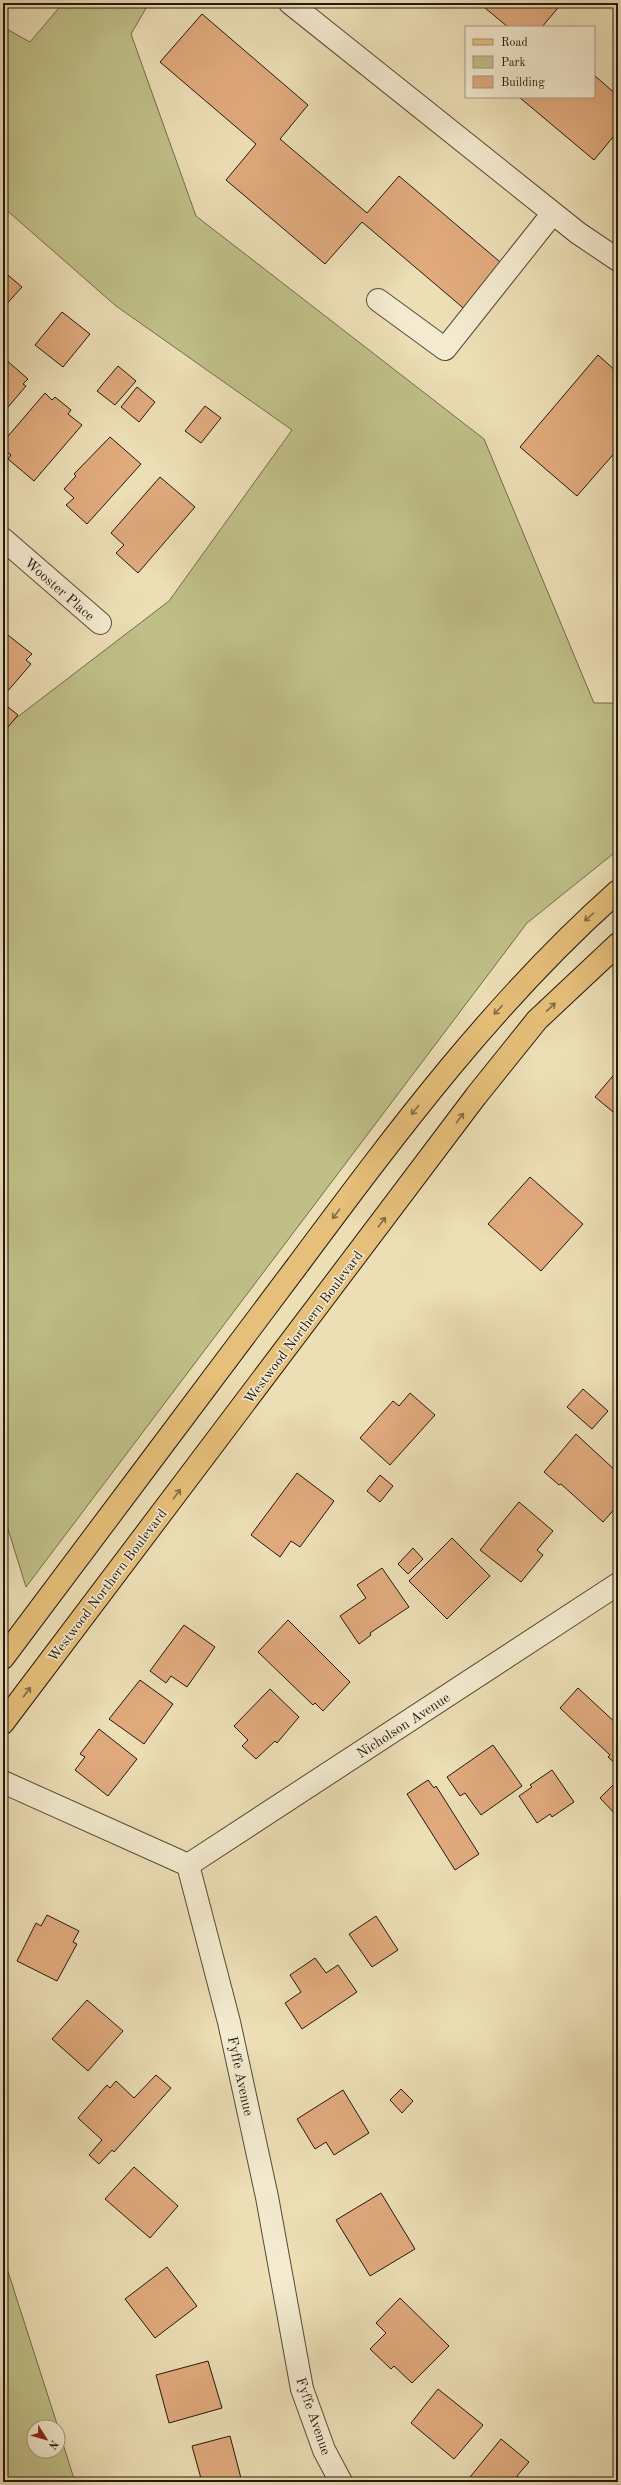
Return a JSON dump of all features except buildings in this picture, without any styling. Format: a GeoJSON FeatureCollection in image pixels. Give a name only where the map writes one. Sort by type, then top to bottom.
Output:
{"type":"FeatureCollection","features":[{"type":"Feature","properties":{"kind":"main road"},"geometry":{"type":"LineString","coordinates":[[3,1658],[390,1142],[436,1084],[486,1022],[574,930],[618,891]]}},
{"type":"Feature","properties":{"kind":"main road","name":"Westwood Northern Boulevard"},"geometry":{"type":"LineString","coordinates":[[3,1723],[481,1090],[537,1020],[618,944]]}},
{"type":"Feature","properties":{"kind":"street"},"geometry":{"type":"LineString","coordinates":[[290,3],[553,213],[618,260]]}},
{"type":"Feature","properties":{"kind":"street"},"geometry":{"type":"LineString","coordinates":[[378,300],[445,349],[553,213]]}},
{"type":"Feature","properties":{"kind":"street","name":"Wooster Place"},"geometry":{"type":"LineString","coordinates":[[3,539],[100,623]]}},
{"type":"Feature","properties":{"kind":"street","name":"Nicholson Avenue"},"geometry":{"type":"LineString","coordinates":[[188,1865],[618,1584]]}},
{"type":"Feature","properties":{"kind":"street"},"geometry":{"type":"LineString","coordinates":[[3,1782],[188,1865]]}},
{"type":"Feature","properties":{"kind":"street","name":"Fyffe Avenue"},"geometry":{"type":"LineString","coordinates":[[188,1865],[229,2022],[268,2197],[302,2389],[324,2450],[341,2482]]}},
{"type":"Feature","properties":{"kind":"green space"},"geometry":{"type":"Polygon","coordinates":[[[63,3],[149,3],[131,34],[196,216],[484,439],[594,703],[618,703],[618,850],[527,923],[26,1587],[3,1513],[3,728],[169,601],[292,430],[116,306],[3,207],[3,27],[30,42],[63,3]]]}},
{"type":"Feature","properties":{"kind":"green space"},"geometry":{"type":"Polygon","coordinates":[[[3,2256],[55,2419],[26,2419],[26,2459],[66,2459],[66,2453],[75,2482],[3,2482],[3,2256]]]}}]}
